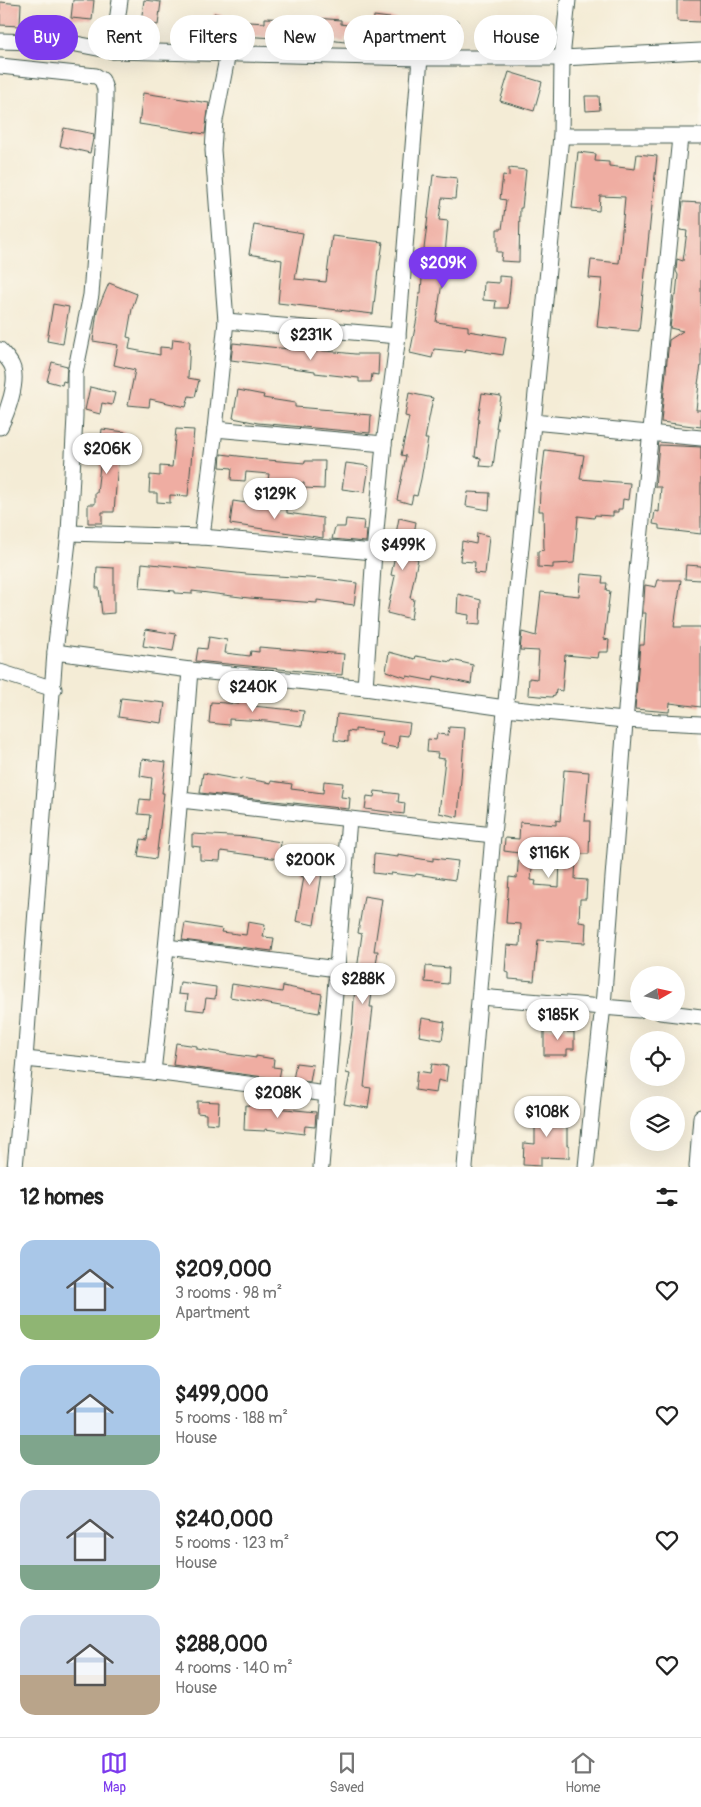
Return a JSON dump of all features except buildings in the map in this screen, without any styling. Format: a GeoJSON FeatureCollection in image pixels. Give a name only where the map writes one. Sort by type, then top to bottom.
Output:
{"type":"FeatureCollection","features":[{"type":"Feature","properties":{"kind":"street"},"geometry":{"type":"LineString","coordinates":[[118,15],[120,0]]}},
{"type":"Feature","properties":{"kind":"street"},"geometry":{"type":"LineString","coordinates":[[465,1167],[493,835],[561,136],[562,58],[568,0]]}},
{"type":"Feature","properties":{"kind":"street"},"geometry":{"type":"LineString","coordinates":[[0,41],[71,43],[88,46]]}},
{"type":"Feature","properties":{"kind":"street"},"geometry":{"type":"LineString","coordinates":[[464,58],[562,58],[701,51]]}},
{"type":"Feature","properties":{"kind":"street"},"geometry":{"type":"LineString","coordinates":[[255,54],[344,56]]}},
{"type":"Feature","properties":{"kind":"street"},"geometry":{"type":"LineString","coordinates":[[202,536],[226,322],[213,150],[215,120],[227,60]]}},
{"type":"Feature","properties":{"kind":"street"},"geometry":{"type":"LineString","coordinates":[[365,688],[374,552],[384,444],[398,336],[420,60]]}},
{"type":"Feature","properties":{"kind":"street"},"geometry":{"type":"LineString","coordinates":[[0,66],[96,76],[102,80],[105,89],[91,295],[75,373],[75,416],[69,533],[55,652],[54,688],[15,1167]]}},
{"type":"Feature","properties":{"kind":"street"},"geometry":{"type":"LineString","coordinates":[[561,136],[701,136]]}},
{"type":"Feature","properties":{"kind":"street"},"geometry":{"type":"LineString","coordinates":[[586,1167],[603,1006],[636,581],[680,137]]}},
{"type":"Feature","properties":{"kind":"street"},"geometry":{"type":"LineString","coordinates":[[226,322],[398,336]]}},
{"type":"Feature","properties":{"kind":"street"},"geometry":{"type":"LineString","coordinates":[[0,350],[13,367],[14,387],[9,411],[0,427]]}},
{"type":"Feature","properties":{"kind":"street"},"geometry":{"type":"LineString","coordinates":[[533,422],[701,438]]}},
{"type":"Feature","properties":{"kind":"street"},"geometry":{"type":"LineString","coordinates":[[215,429],[384,444]]}},
{"type":"Feature","properties":{"kind":"street"},"geometry":{"type":"LineString","coordinates":[[69,533],[202,536],[374,552]]}},
{"type":"Feature","properties":{"kind":"street"},"geometry":{"type":"LineString","coordinates":[[55,652],[190,670],[365,688],[506,708],[624,720],[701,724]]}},
{"type":"Feature","properties":{"kind":"street"},"geometry":{"type":"LineString","coordinates":[[153,1072],[181,800],[190,670]]}},
{"type":"Feature","properties":{"kind":"street"},"geometry":{"type":"LineString","coordinates":[[0,672],[54,688]]}},
{"type":"Feature","properties":{"kind":"street"},"geometry":{"type":"LineString","coordinates":[[181,800],[493,835]]}},
{"type":"Feature","properties":{"kind":"street"},"geometry":{"type":"LineString","coordinates":[[321,1167],[349,819]]}},
{"type":"Feature","properties":{"kind":"street"},"geometry":{"type":"LineString","coordinates":[[167,947],[337,969]]}},
{"type":"Feature","properties":{"kind":"street"},"geometry":{"type":"LineString","coordinates":[[480,996],[630,1009]]}},
{"type":"Feature","properties":{"kind":"street"},"geometry":{"type":"LineString","coordinates":[[685,1015],[701,1017]]}},
{"type":"Feature","properties":{"kind":"street"},"geometry":{"type":"LineString","coordinates":[[25,1059],[153,1072],[327,1094]]}},
{"type":"Feature","properties":{"kind":"street"},"geometry":{"type":"LineString","coordinates":[[697,1167],[701,1117]]}}]}
